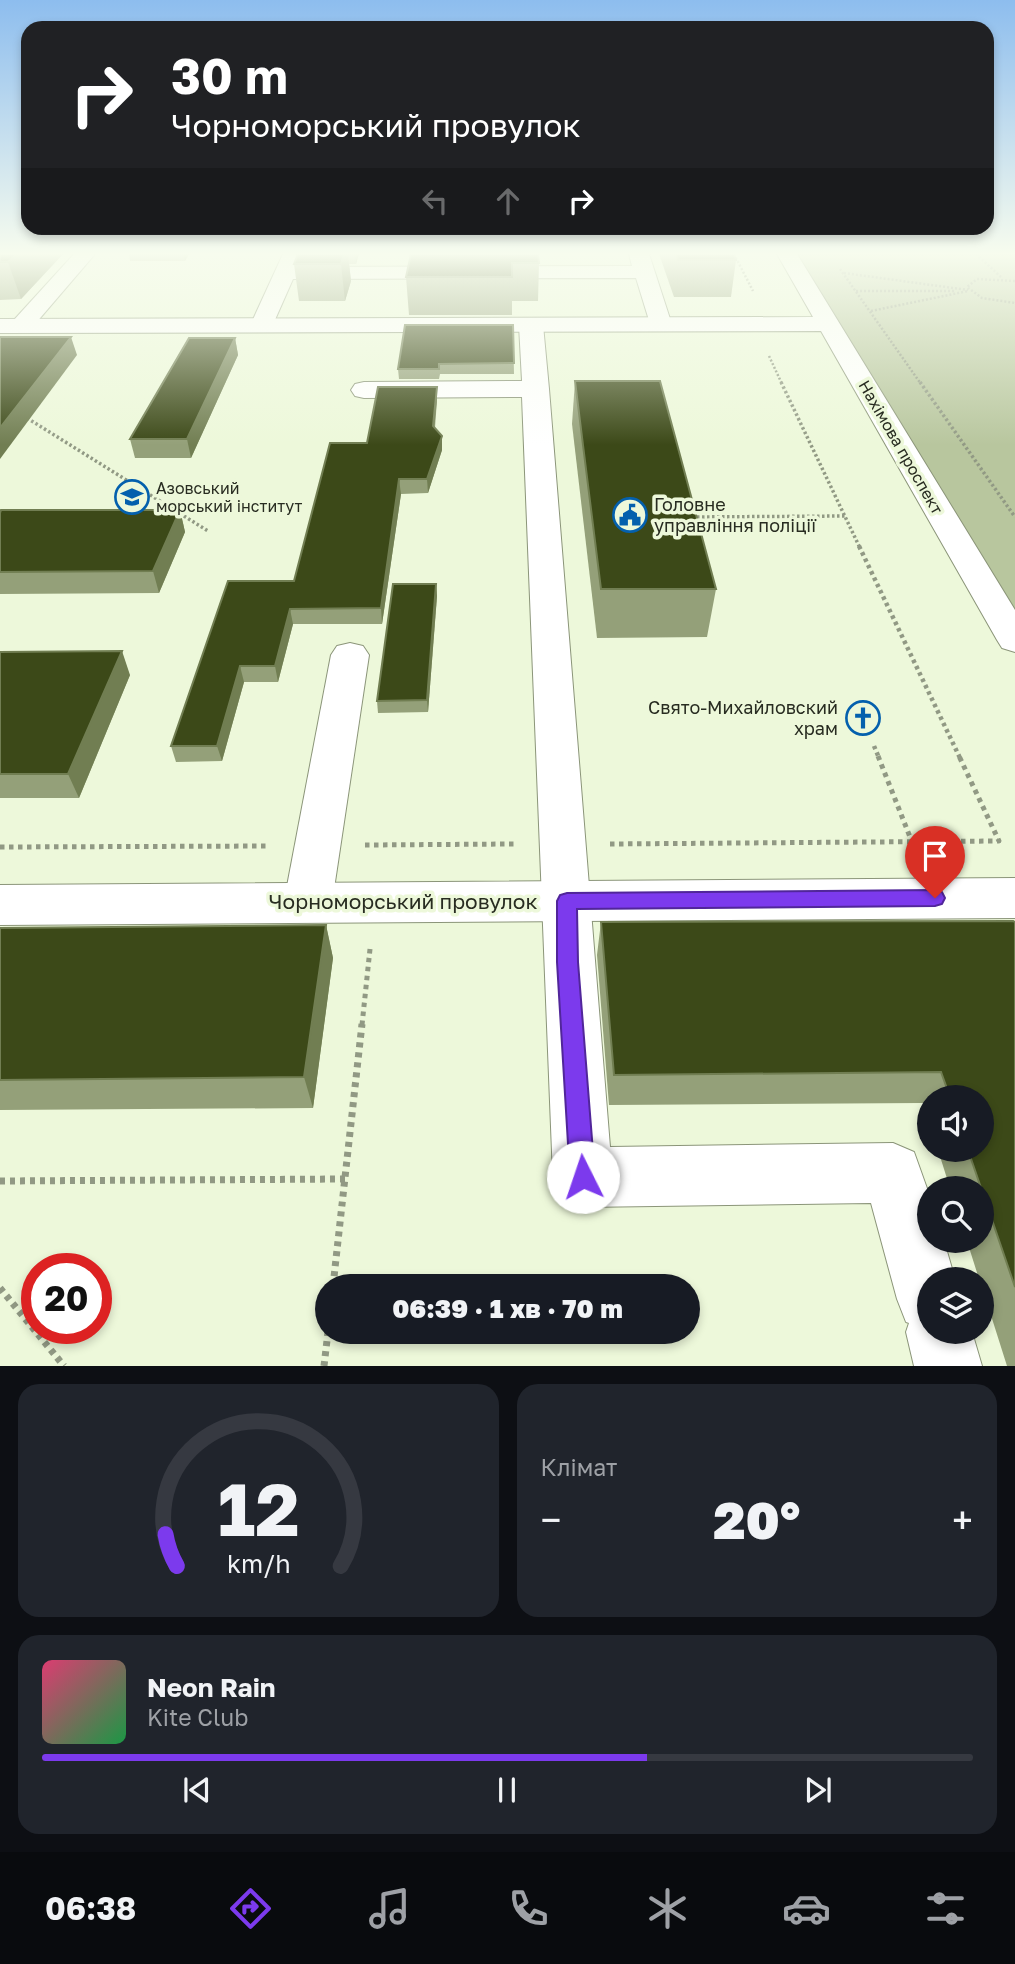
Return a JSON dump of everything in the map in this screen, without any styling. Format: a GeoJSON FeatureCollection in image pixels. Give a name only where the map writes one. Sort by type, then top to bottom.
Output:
{"type":"FeatureCollection","features":[{"type":"Feature","properties":{"kind":"main road"},"geometry":{"type":"LineString","coordinates":[[262,326],[266,318]]}},
{"type":"Feature","properties":{"kind":"main road"},"geometry":{"type":"LineString","coordinates":[[658,318],[660,325]]}},
{"type":"Feature","properties":{"kind":"main road","name":"Нахімова проспект"},"geometry":{"type":"LineString","coordinates":[[825,318],[1015,640]]}},
{"type":"Feature","properties":{"kind":"main road"},"geometry":{"type":"LineString","coordinates":[[11,326],[829,324]]}},
{"type":"Feature","properties":{"kind":"main road"},"geometry":{"type":"LineString","coordinates":[[531,325],[583,1177],[893,1173],[920,1267]]}},
{"type":"Feature","properties":{"kind":"main road"},"geometry":{"type":"LineString","coordinates":[[364,390],[536,389]]}},
{"type":"Feature","properties":{"kind":"main road"},"geometry":{"type":"LineString","coordinates":[[308,902],[350,654]]}},
{"type":"Feature","properties":{"kind":"main road","name":"Чорноморський провулок"},"geometry":{"type":"LineString","coordinates":[[0,905],[1015,898]]}},
{"type":"Feature","properties":{"kind":"main road"},"geometry":{"type":"LineString","coordinates":[[942,1344],[948,1366]]}},
{"type":"Feature","properties":{"kind":"path"},"geometry":{"type":"LineString","coordinates":[[875,318],[1015,517]]}},
{"type":"Feature","properties":{"kind":"path"},"geometry":{"type":"LineString","coordinates":[[0,848],[999,841],[767,352]]}},
{"type":"Feature","properties":{"kind":"path"},"geometry":{"type":"LineString","coordinates":[[25,417],[208,531]]}},
{"type":"Feature","properties":{"kind":"path"},"geometry":{"type":"LineString","coordinates":[[691,517],[845,516]]}},
{"type":"Feature","properties":{"kind":"path"},"geometry":{"type":"LineString","coordinates":[[874,746],[912,842]]}},
{"type":"Feature","properties":{"kind":"path"},"geometry":{"type":"LineString","coordinates":[[334,1274],[371,941]]}},
{"type":"Feature","properties":{"kind":"path"},"geometry":{"type":"LineString","coordinates":[[0,1181],[345,1178]]}},
{"type":"Feature","properties":{"kind":"path"},"geometry":{"type":"LineString","coordinates":[[0,1288],[64,1366]]}},
{"type":"Feature","properties":{"kind":"path"},"geometry":{"type":"LineString","coordinates":[[324,1366],[327,1344]]}},
{"type":"Feature","properties":{"kind":"green space"},"geometry":{"type":"Polygon","coordinates":[[[823,318],[1015,318],[1015,636],[823,318]]]}},
{"type":"Feature","properties":{"kind":"building"},"geometry":{"type":"Polygon","coordinates":[[[405,325],[513,325],[514,363],[439,364],[439,369],[398,369],[405,325]]]}},
{"type":"Feature","properties":{"kind":"building"},"geometry":{"type":"Polygon","coordinates":[[[0,337],[71,337],[0,428],[0,337]]]}},
{"type":"Feature","properties":{"kind":"building"},"geometry":{"type":"Polygon","coordinates":[[[189,338],[235,338],[187,439],[130,439],[189,338]]]}},
{"type":"Feature","properties":{"kind":"building"},"geometry":{"type":"Polygon","coordinates":[[[575,381],[660,381],[716,589],[601,589],[575,381]]]}},
{"type":"Feature","properties":{"kind":"building"},"geometry":{"type":"Polygon","coordinates":[[[378,387],[437,387],[433,426],[442,436],[427,479],[399,479],[381,608],[290,609],[275,666],[240,666],[217,746],[171,746],[228,581],[294,581],[330,443],[367,443],[378,387]]]}},
{"type":"Feature","properties":{"kind":"building"},"geometry":{"type":"Polygon","coordinates":[[[1,510],[180,510],[153,571],[0,572],[1,510]]]}},
{"type":"Feature","properties":{"kind":"building"},"geometry":{"type":"Polygon","coordinates":[[[393,584],[436,584],[427,700],[377,701],[393,584]]]}},
{"type":"Feature","properties":{"kind":"building"},"geometry":{"type":"Polygon","coordinates":[[[122,651],[68,774],[0,774],[0,652],[122,651]]]}},
{"type":"Feature","properties":{"kind":"building"},"geometry":{"type":"Polygon","coordinates":[[[601,922],[1015,922],[1015,1287],[994,1226],[994,1176],[977,1176],[972,1162],[994,1162],[994,1085],[946,1085],[941,1072],[614,1075],[601,922]]]}},
{"type":"Feature","properties":{"kind":"building"},"geometry":{"type":"Polygon","coordinates":[[[326,925],[304,1077],[0,1080],[0,928],[326,925]]]}},
{"type":"Feature","properties":{"kind":"place","name":"Азовський морський інститут"},"geometry":{"type":"Point","coordinates":[132,497]}},
{"type":"Feature","properties":{"kind":"place","name":"Головне управління поліції"},"geometry":{"type":"Point","coordinates":[630,515]}},
{"type":"Feature","properties":{"kind":"place","name":"Свято-Михайловский храм"},"geometry":{"type":"Point","coordinates":[863,718]}},
{"type":"Feature","properties":{"kind":"route"},"geometry":{"type":"LineString","coordinates":[[583,1177],[568,962],[567,901],[935,898]]}}]}
